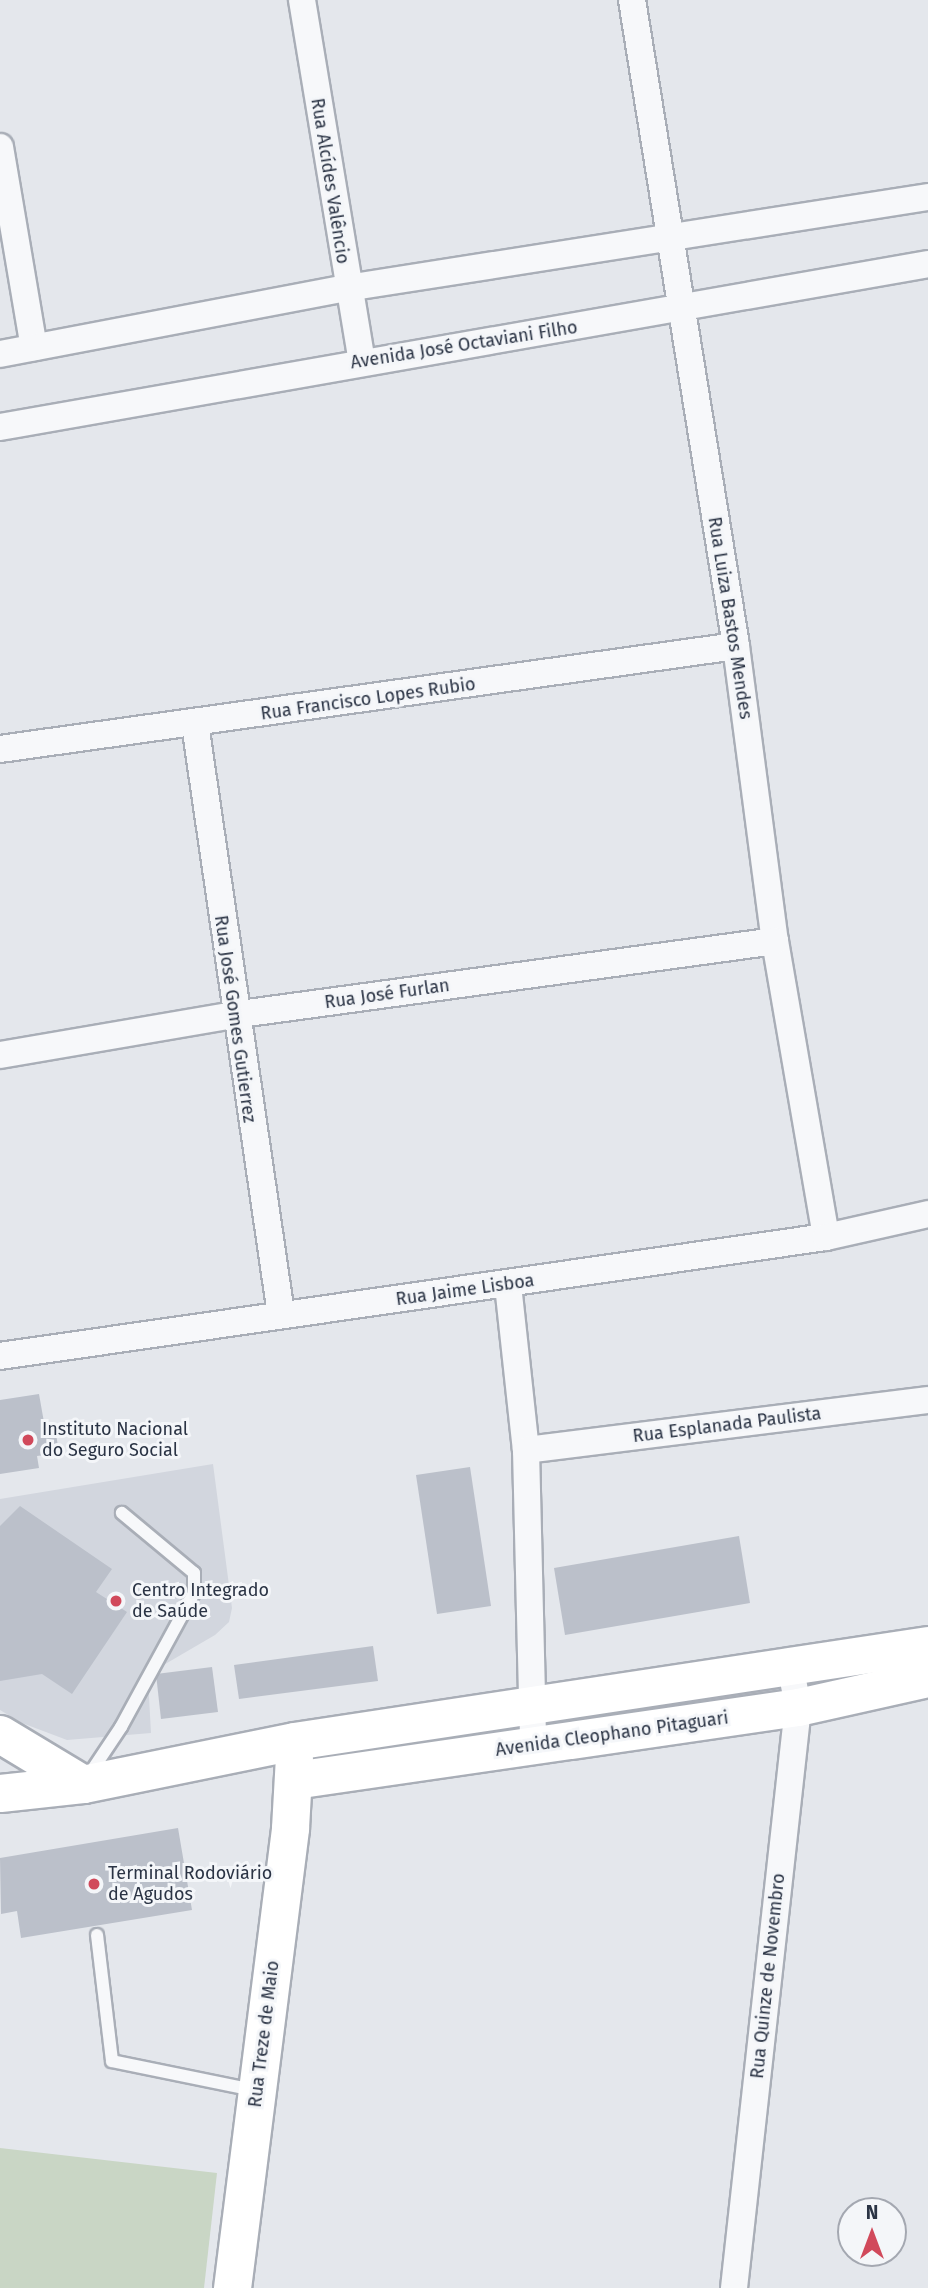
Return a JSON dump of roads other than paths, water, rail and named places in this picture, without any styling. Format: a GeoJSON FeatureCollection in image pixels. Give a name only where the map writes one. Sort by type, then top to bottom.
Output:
{"type":"FeatureCollection","features":[{"type":"Feature","properties":{"kind":"street","name":"Rua Alcídes Valêncio"},"geometry":{"type":"LineString","coordinates":[[302,0],[347,288],[362,361]]}},
{"type":"Feature","properties":{"kind":"street","name":"Rua Luiza Bastos Mendes"},"geometry":{"type":"LineString","coordinates":[[632,0],[671,240],[678,310],[737,646],[775,941],[826,1237]]}},
{"type":"Feature","properties":{"kind":"street"},"geometry":{"type":"LineString","coordinates":[[0,147],[34,347]]}},
{"type":"Feature","properties":{"kind":"street"},"geometry":{"type":"LineString","coordinates":[[0,354],[347,288],[671,240],[928,197]]}},
{"type":"Feature","properties":{"kind":"street","name":"Avenida José Octaviani Filho"},"geometry":{"type":"LineString","coordinates":[[0,427],[362,361],[678,310],[928,264]]}},
{"type":"Feature","properties":{"kind":"street","name":"Rua Francisco Lopes Rubio"},"geometry":{"type":"LineString","coordinates":[[0,749],[195,724],[737,646]]}},
{"type":"Feature","properties":{"kind":"street","name":"Rua José Gomes Gutierrez"},"geometry":{"type":"LineString","coordinates":[[195,724],[233,1015],[281,1314]]}},
{"type":"Feature","properties":{"kind":"street","name":"Rua José Furlan"},"geometry":{"type":"LineString","coordinates":[[0,1055],[233,1015],[775,941]]}},
{"type":"Feature","properties":{"kind":"street","name":"Rua Jaime Lisboa"},"geometry":{"type":"LineString","coordinates":[[0,1356],[281,1314],[508,1285],[826,1237],[928,1214]]}},
{"type":"Feature","properties":{"kind":"street"},"geometry":{"type":"LineString","coordinates":[[508,1285],[526,1450],[533,1746]]}},
{"type":"Feature","properties":{"kind":"street","name":"Rua Esplanada Paulista"},"geometry":{"type":"LineString","coordinates":[[526,1450],[928,1400]]}},
{"type":"Feature","properties":{"kind":"street"},"geometry":{"type":"LineString","coordinates":[[0,1793],[83,1784],[294,1741],[928,1645]]}},
{"type":"Feature","properties":{"kind":"street","name":"Rua Quinze de Novembro"},"geometry":{"type":"LineString","coordinates":[[734,2288],[798,1707],[790,1664]]}},
{"type":"Feature","properties":{"kind":"street","name":"Avenida Cleophano Pitaguari"},"geometry":{"type":"LineString","coordinates":[[294,1780],[798,1707],[928,1678]]}},
{"type":"Feature","properties":{"kind":"street"},"geometry":{"type":"LineString","coordinates":[[0,1734],[83,1784]]}},
{"type":"Feature","properties":{"kind":"street","name":"Rua Treze de Maio"},"geometry":{"type":"LineString","coordinates":[[232,2288],[294,1780],[294,1741]]}},
{"type":"Feature","properties":{"kind":"lane"},"geometry":{"type":"LineString","coordinates":[[83,1784],[121,1727],[194,1593],[194,1573],[122,1513]]}},
{"type":"Feature","properties":{"kind":"lane"},"geometry":{"type":"LineString","coordinates":[[97,1935],[112,2061],[257,2091]]}},
{"type":"Feature","properties":{"kind":"place","name":"Instituto Nacional do Seguro Social"},"geometry":{"type":"Point","coordinates":[28,1440]}},
{"type":"Feature","properties":{"kind":"place","name":"Centro Integrado de Saúde"},"geometry":{"type":"Point","coordinates":[116,1601]}},
{"type":"Feature","properties":{"kind":"place","name":"Terminal Rodoviário de Agudos"},"geometry":{"type":"Point","coordinates":[94,1884]}}]}
